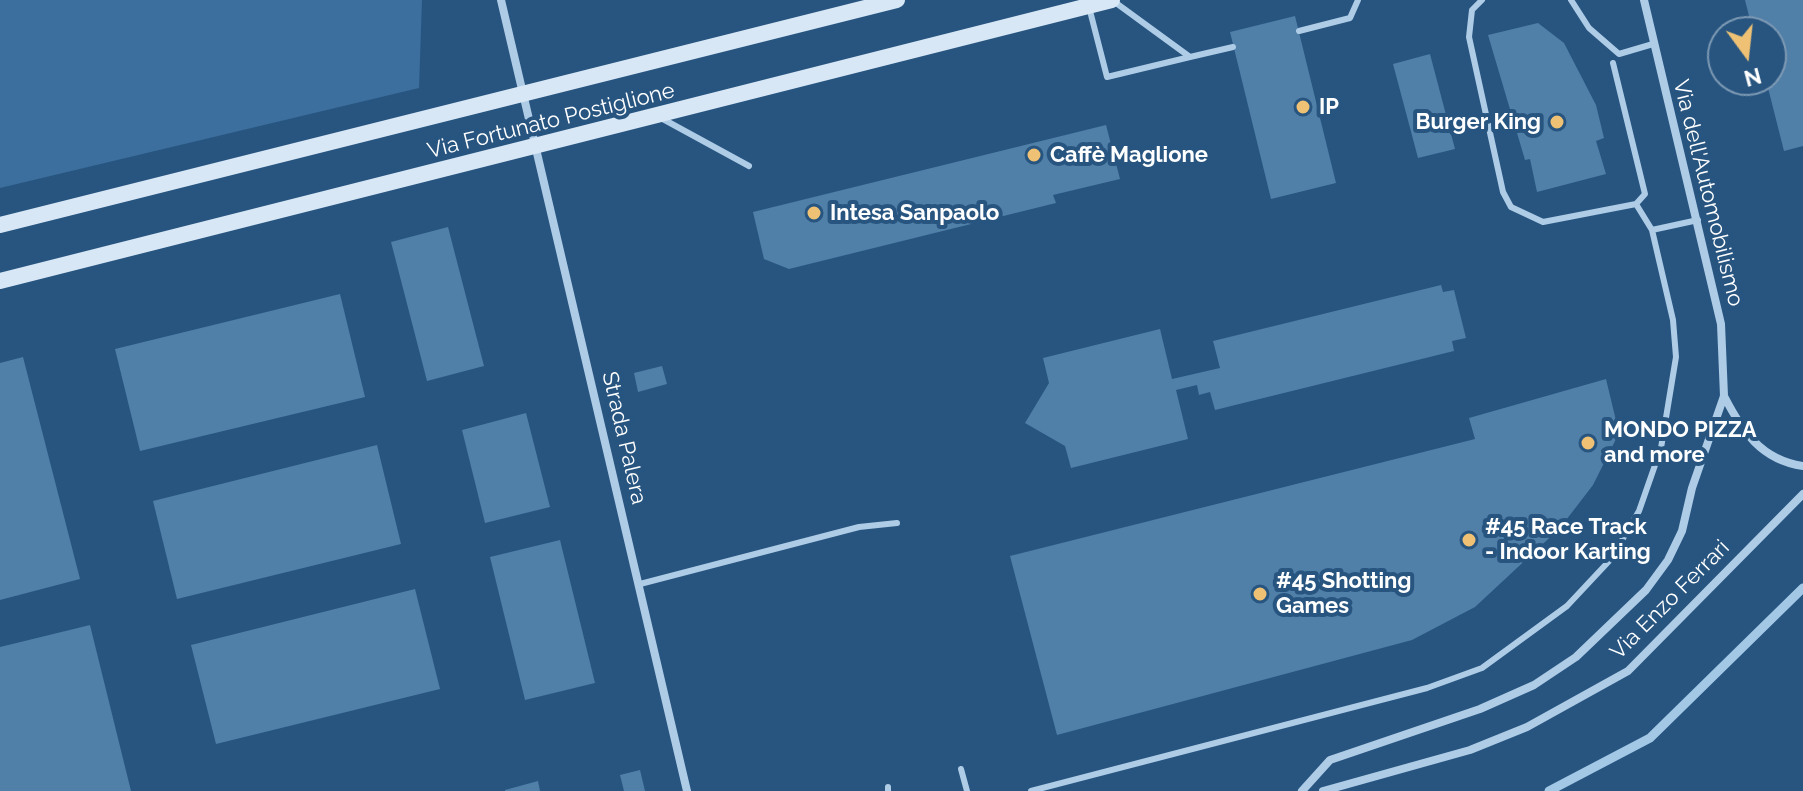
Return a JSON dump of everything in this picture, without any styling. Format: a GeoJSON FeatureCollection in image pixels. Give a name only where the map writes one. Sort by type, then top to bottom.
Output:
{"type":"FeatureCollection","features":[{"type":"Feature","properties":{"kind":"street","name":"Strada Palera"},"geometry":{"type":"LineString","coordinates":[[501,0],[687,791]]}},
{"type":"Feature","properties":{"kind":"street","name":"Via Fortunato Postiglione"},"geometry":{"type":"LineString","coordinates":[[0,225],[897,0]]}},
{"type":"Feature","properties":{"kind":"street","name":"Via Fortunato Postiglione"},"geometry":{"type":"LineString","coordinates":[[0,281],[538,148],[1088,3],[1112,0]]}},
{"type":"Feature","properties":{"kind":"street","name":"Via dell'Automobilismo"},"geometry":{"type":"LineString","coordinates":[[1302,791],[1330,760],[1431,728],[1534,685],[1606,632],[1668,560],[1682,531],[1692,488],[1724,396],[1721,324],[1644,0]]}},
{"type":"Feature","properties":{"kind":"street","name":"Via dell'Automobilismo"},"geometry":{"type":"LineString","coordinates":[[1724,396],[1749,438],[1772,458],[1803,466]]}},
{"type":"Feature","properties":{"kind":"street","name":"Via Enzo Ferrari"},"geometry":{"type":"LineString","coordinates":[[1323,791],[1470,750],[1527,727],[1628,671],[1803,494]]}},
{"type":"Feature","properties":{"kind":"lane"},"geometry":{"type":"LineString","coordinates":[[1112,0],[1190,57]]}},
{"type":"Feature","properties":{"kind":"lane"},"geometry":{"type":"LineString","coordinates":[[1299,31],[1350,18],[1358,0]]}},
{"type":"Feature","properties":{"kind":"lane"},"geometry":{"type":"LineString","coordinates":[[1482,0],[1472,10],[1469,37],[1503,192],[1511,207],[1543,222],[1636,204],[1645,194],[1613,63]]}},
{"type":"Feature","properties":{"kind":"lane"},"geometry":{"type":"LineString","coordinates":[[1571,0],[1589,28],[1619,54],[1653,44]]}},
{"type":"Feature","properties":{"kind":"lane"},"geometry":{"type":"LineString","coordinates":[[1088,3],[1107,77],[1233,47]]}},
{"type":"Feature","properties":{"kind":"lane"},"geometry":{"type":"LineString","coordinates":[[658,117],[749,166]]}},
{"type":"Feature","properties":{"kind":"lane"},"geometry":{"type":"LineString","coordinates":[[1031,791],[1427,688],[1482,668],[1567,606],[1611,559],[1643,500],[1661,448],[1676,357],[1673,320],[1652,230],[1636,204]]}},
{"type":"Feature","properties":{"kind":"lane"},"geometry":{"type":"LineString","coordinates":[[1652,230],[1698,220]]}},
{"type":"Feature","properties":{"kind":"lane"},"geometry":{"type":"LineString","coordinates":[[640,584],[859,527],[897,523]]}},
{"type":"Feature","properties":{"kind":"lane"},"geometry":{"type":"LineString","coordinates":[[961,769],[967,791]]}},
{"type":"Feature","properties":{"kind":"shaded area"},"geometry":{"type":"Polygon","coordinates":[[[0,0],[422,0],[419,88],[0,188],[0,0]]]}},
{"type":"Feature","properties":{"kind":"building"},"geometry":{"type":"Polygon","coordinates":[[[1745,0],[1803,0],[1803,146],[1784,151],[1770,96],[1787,96],[1787,16],[1749,16],[1745,0]]]}},
{"type":"Feature","properties":{"kind":"building"},"geometry":{"type":"Polygon","coordinates":[[[1295,16],[1336,183],[1271,199],[1230,32],[1295,16]]]}},
{"type":"Feature","properties":{"kind":"building","name":"Burger King"},"geometry":{"type":"Polygon","coordinates":[[[1538,23],[1564,43],[1596,105],[1604,138],[1596,141],[1606,174],[1537,192],[1530,159],[1525,160],[1488,35],[1538,23]]]}},
{"type":"Feature","properties":{"kind":"building"},"geometry":{"type":"Polygon","coordinates":[[[1430,54],[1455,149],[1418,158],[1393,64],[1430,54]]]}},
{"type":"Feature","properties":{"kind":"building"},"geometry":{"type":"Polygon","coordinates":[[[1106,125],[1120,179],[1053,195],[1056,203],[789,269],[764,259],[753,212],[1106,125]]]}},
{"type":"Feature","properties":{"kind":"building"},"geometry":{"type":"Polygon","coordinates":[[[448,227],[484,366],[427,381],[391,242],[448,227]]]}},
{"type":"Feature","properties":{"kind":"building"},"geometry":{"type":"Polygon","coordinates":[[[1441,285],[1443,292],[1454,290],[1466,338],[1452,341],[1454,351],[1215,410],[1210,392],[1199,395],[1197,385],[1176,390],[1188,439],[1071,468],[1065,446],[1025,423],[1049,383],[1043,358],[1160,329],[1172,379],[1220,368],[1213,341],[1441,285]]]}},
{"type":"Feature","properties":{"kind":"building"},"geometry":{"type":"Polygon","coordinates":[[[340,294],[365,397],[140,451],[115,349],[340,294]]]}},
{"type":"Feature","properties":{"kind":"building"},"geometry":{"type":"Polygon","coordinates":[[[23,357],[80,579],[0,600],[0,363],[23,357]]]}},
{"type":"Feature","properties":{"kind":"building"},"geometry":{"type":"Polygon","coordinates":[[[662,366],[667,384],[638,392],[634,373],[662,366]]]}},
{"type":"Feature","properties":{"kind":"building"},"geometry":{"type":"Polygon","coordinates":[[[1606,379],[1619,433],[1593,485],[1560,528],[1475,607],[1412,640],[1057,735],[1010,556],[1475,439],[1469,418],[1606,379]]]}},
{"type":"Feature","properties":{"kind":"building"},"geometry":{"type":"Polygon","coordinates":[[[526,413],[550,507],[485,523],[462,430],[526,413]]]}},
{"type":"Feature","properties":{"kind":"building"},"geometry":{"type":"Polygon","coordinates":[[[377,445],[401,544],[177,599],[153,501],[377,445]]]}},
{"type":"Feature","properties":{"kind":"building"},"geometry":{"type":"Polygon","coordinates":[[[560,540],[595,683],[525,700],[490,557],[560,540]]]}},
{"type":"Feature","properties":{"kind":"building"},"geometry":{"type":"Polygon","coordinates":[[[415,589],[440,689],[216,744],[191,645],[415,589]]]}},
{"type":"Feature","properties":{"kind":"building"},"geometry":{"type":"Polygon","coordinates":[[[90,625],[131,791],[0,791],[0,647],[90,625]]]}},
{"type":"Feature","properties":{"kind":"building"},"geometry":{"type":"Polygon","coordinates":[[[640,770],[645,791],[624,791],[620,775],[640,770]]]}},
{"type":"Feature","properties":{"kind":"building"},"geometry":{"type":"Polygon","coordinates":[[[538,781],[540,791],[505,791],[505,790],[538,781]]]}},
{"type":"Feature","properties":{"kind":"waterway"},"geometry":{"type":"LineString","coordinates":[[1549,791],[1650,738],[1803,588]]}},
{"type":"Feature","properties":{"kind":"place","name":"IP"},"geometry":{"type":"Point","coordinates":[1303,107]}},
{"type":"Feature","properties":{"kind":"place","name":"Burger King"},"geometry":{"type":"Point","coordinates":[1557,122]}},
{"type":"Feature","properties":{"kind":"place","name":"Caffè Maglione"},"geometry":{"type":"Point","coordinates":[1034,155]}},
{"type":"Feature","properties":{"kind":"place","name":"Intesa Sanpaolo"},"geometry":{"type":"Point","coordinates":[814,213]}},
{"type":"Feature","properties":{"kind":"place","name":"MONDO PIZZA and more"},"geometry":{"type":"Point","coordinates":[1588,443]}},
{"type":"Feature","properties":{"kind":"place","name":"#45 Race Track - Indoor Karting"},"geometry":{"type":"Point","coordinates":[1469,540]}},
{"type":"Feature","properties":{"kind":"place","name":"#45 Shotting Games"},"geometry":{"type":"Point","coordinates":[1260,594]}}]}
